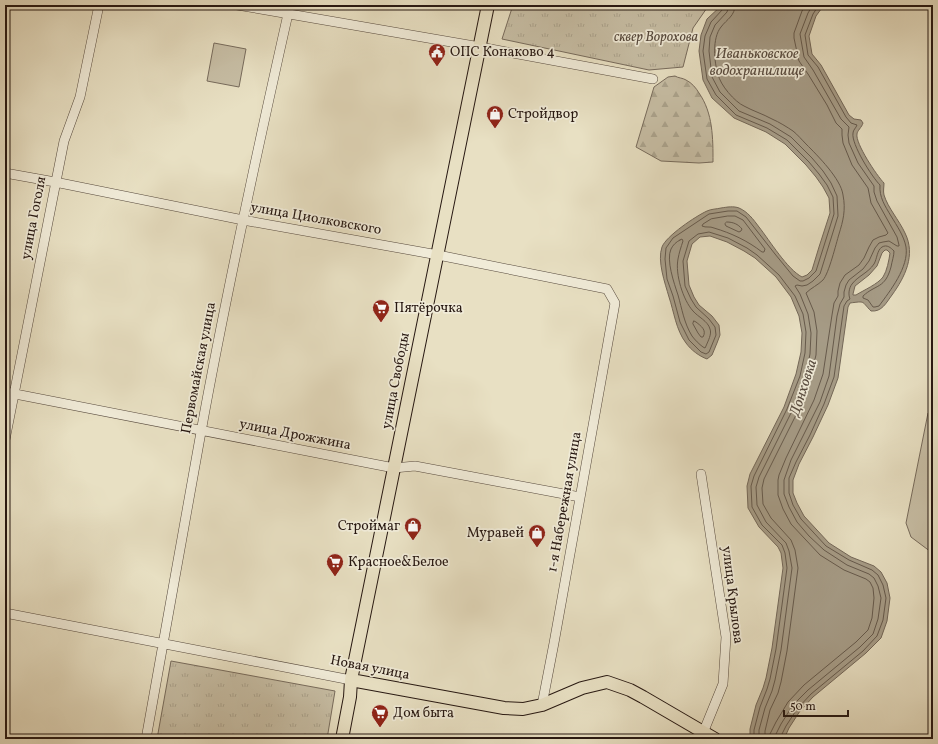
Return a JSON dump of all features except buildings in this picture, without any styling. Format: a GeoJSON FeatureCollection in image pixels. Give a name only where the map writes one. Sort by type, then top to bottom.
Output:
{"type":"FeatureCollection","features":[{"type":"Feature","properties":{"kind":"main road","name":"улица Свободы"},"geometry":{"type":"LineString","coordinates":[[342,739],[350,697],[351,680],[488,5]]}},
{"type":"Feature","properties":{"kind":"main road","name":"Новая улица"},"geometry":{"type":"LineString","coordinates":[[351,680],[504,708],[523,709],[542,705],[582,688],[607,682],[643,696],[701,736],[715,739]]}},
{"type":"Feature","properties":{"kind":"street","name":"улица Гоголя"},"geometry":{"type":"LineString","coordinates":[[5,440],[9,393],[64,141],[80,97],[98,5]]}},
{"type":"Feature","properties":{"kind":"street"},"geometry":{"type":"LineString","coordinates":[[237,5],[289,9],[480,47],[653,79]]}},
{"type":"Feature","properties":{"kind":"street","name":"Первомайская улица"},"geometry":{"type":"LineString","coordinates":[[146,739],[201,431],[243,220],[289,9]]}},
{"type":"Feature","properties":{"kind":"street","name":"улица Циолковского"},"geometry":{"type":"LineString","coordinates":[[5,173],[607,289],[615,303]]}},
{"type":"Feature","properties":{"kind":"street","name":"1-я Набережная улица"},"geometry":{"type":"LineString","coordinates":[[542,705],[615,303]]}},
{"type":"Feature","properties":{"kind":"street","name":"улица Дрожжина"},"geometry":{"type":"LineString","coordinates":[[9,393],[394,468],[415,466],[580,497]]}},
{"type":"Feature","properties":{"kind":"street","name":"улица Крылова"},"geometry":{"type":"LineString","coordinates":[[701,474],[726,637],[723,684],[701,736]]}},
{"type":"Feature","properties":{"kind":"street","name":"Новая улица"},"geometry":{"type":"LineString","coordinates":[[5,613],[351,680]]}},
{"type":"Feature","properties":{"kind":"green space","name":"сквер Ворохова"},"geometry":{"type":"Polygon","coordinates":[[[521,5],[709,5],[693,28],[683,67],[649,70],[502,39],[512,8],[517,8],[521,5]]]}},
{"type":"Feature","properties":{"kind":"green space"},"geometry":{"type":"Polygon","coordinates":[[[214,43],[246,49],[239,87],[207,81],[214,43]]]}},
{"type":"Feature","properties":{"kind":"green space"},"geometry":{"type":"Polygon","coordinates":[[[675,76],[685,79],[692,84],[697,89],[704,101],[710,117],[713,162],[699,163],[661,161],[636,147],[654,87],[668,77],[675,76]]]}},
{"type":"Feature","properties":{"kind":"green space"},"geometry":{"type":"Polygon","coordinates":[[[928,413],[933,414],[933,552],[911,537],[906,523],[928,413]]]}},
{"type":"Feature","properties":{"kind":"green space"},"geometry":{"type":"Polygon","coordinates":[[[171,661],[335,691],[327,739],[157,739],[171,661]]]}},
{"type":"Feature","properties":{"kind":"water","name":"Иваньковское водохранилище"},"geometry":{"type":"Polygon","coordinates":[[[722,5],[824,5],[816,16],[809,36],[812,54],[821,65],[849,115],[854,119],[861,120],[863,123],[857,134],[859,144],[872,167],[884,183],[884,194],[886,200],[905,233],[909,249],[908,266],[905,273],[897,288],[881,308],[871,311],[863,302],[850,303],[848,307],[838,378],[828,405],[799,464],[793,480],[793,493],[804,516],[829,543],[851,557],[874,566],[881,572],[887,583],[890,598],[887,621],[881,638],[866,653],[813,697],[800,711],[784,739],[750,739],[750,729],[756,705],[766,678],[772,648],[783,568],[781,553],[778,547],[759,527],[748,508],[747,486],[750,474],[784,407],[796,374],[801,352],[802,333],[799,316],[791,297],[776,277],[755,258],[727,242],[710,236],[700,237],[692,244],[687,261],[689,285],[699,305],[712,316],[719,325],[720,335],[712,355],[707,359],[704,358],[690,348],[680,332],[664,279],[660,259],[662,247],[669,237],[696,217],[710,210],[735,207],[739,208],[750,216],[790,268],[802,277],[807,275],[812,270],[830,213],[829,198],[816,177],[785,144],[766,132],[734,118],[712,98],[703,80],[699,51],[701,35],[707,19],[722,5]],[[887,250],[882,253],[877,266],[869,275],[855,286],[853,295],[856,295],[871,287],[883,277],[887,269],[890,253],[887,250]]]}},
{"type":"Feature","properties":{"kind":"place","name":"ОПС Конаково 4"},"geometry":{"type":"Point","coordinates":[437,67]}},
{"type":"Feature","properties":{"kind":"place","name":"Стройдвор"},"geometry":{"type":"Point","coordinates":[495,129]}},
{"type":"Feature","properties":{"kind":"place","name":"Пятёрочка"},"geometry":{"type":"Point","coordinates":[381,323]}},
{"type":"Feature","properties":{"kind":"place","name":"Строймаг"},"geometry":{"type":"Point","coordinates":[413,541]}},
{"type":"Feature","properties":{"kind":"place","name":"Муравей"},"geometry":{"type":"Point","coordinates":[537,548]}},
{"type":"Feature","properties":{"kind":"place","name":"Красное&Белое"},"geometry":{"type":"Point","coordinates":[335,577]}},
{"type":"Feature","properties":{"kind":"place","name":"Дом быта"},"geometry":{"type":"Point","coordinates":[380,728]}},
{"type":"Feature","properties":{"kind":"water label","name":"Донховка"},"geometry":{"type":"Point","coordinates":[804,388]}}]}
